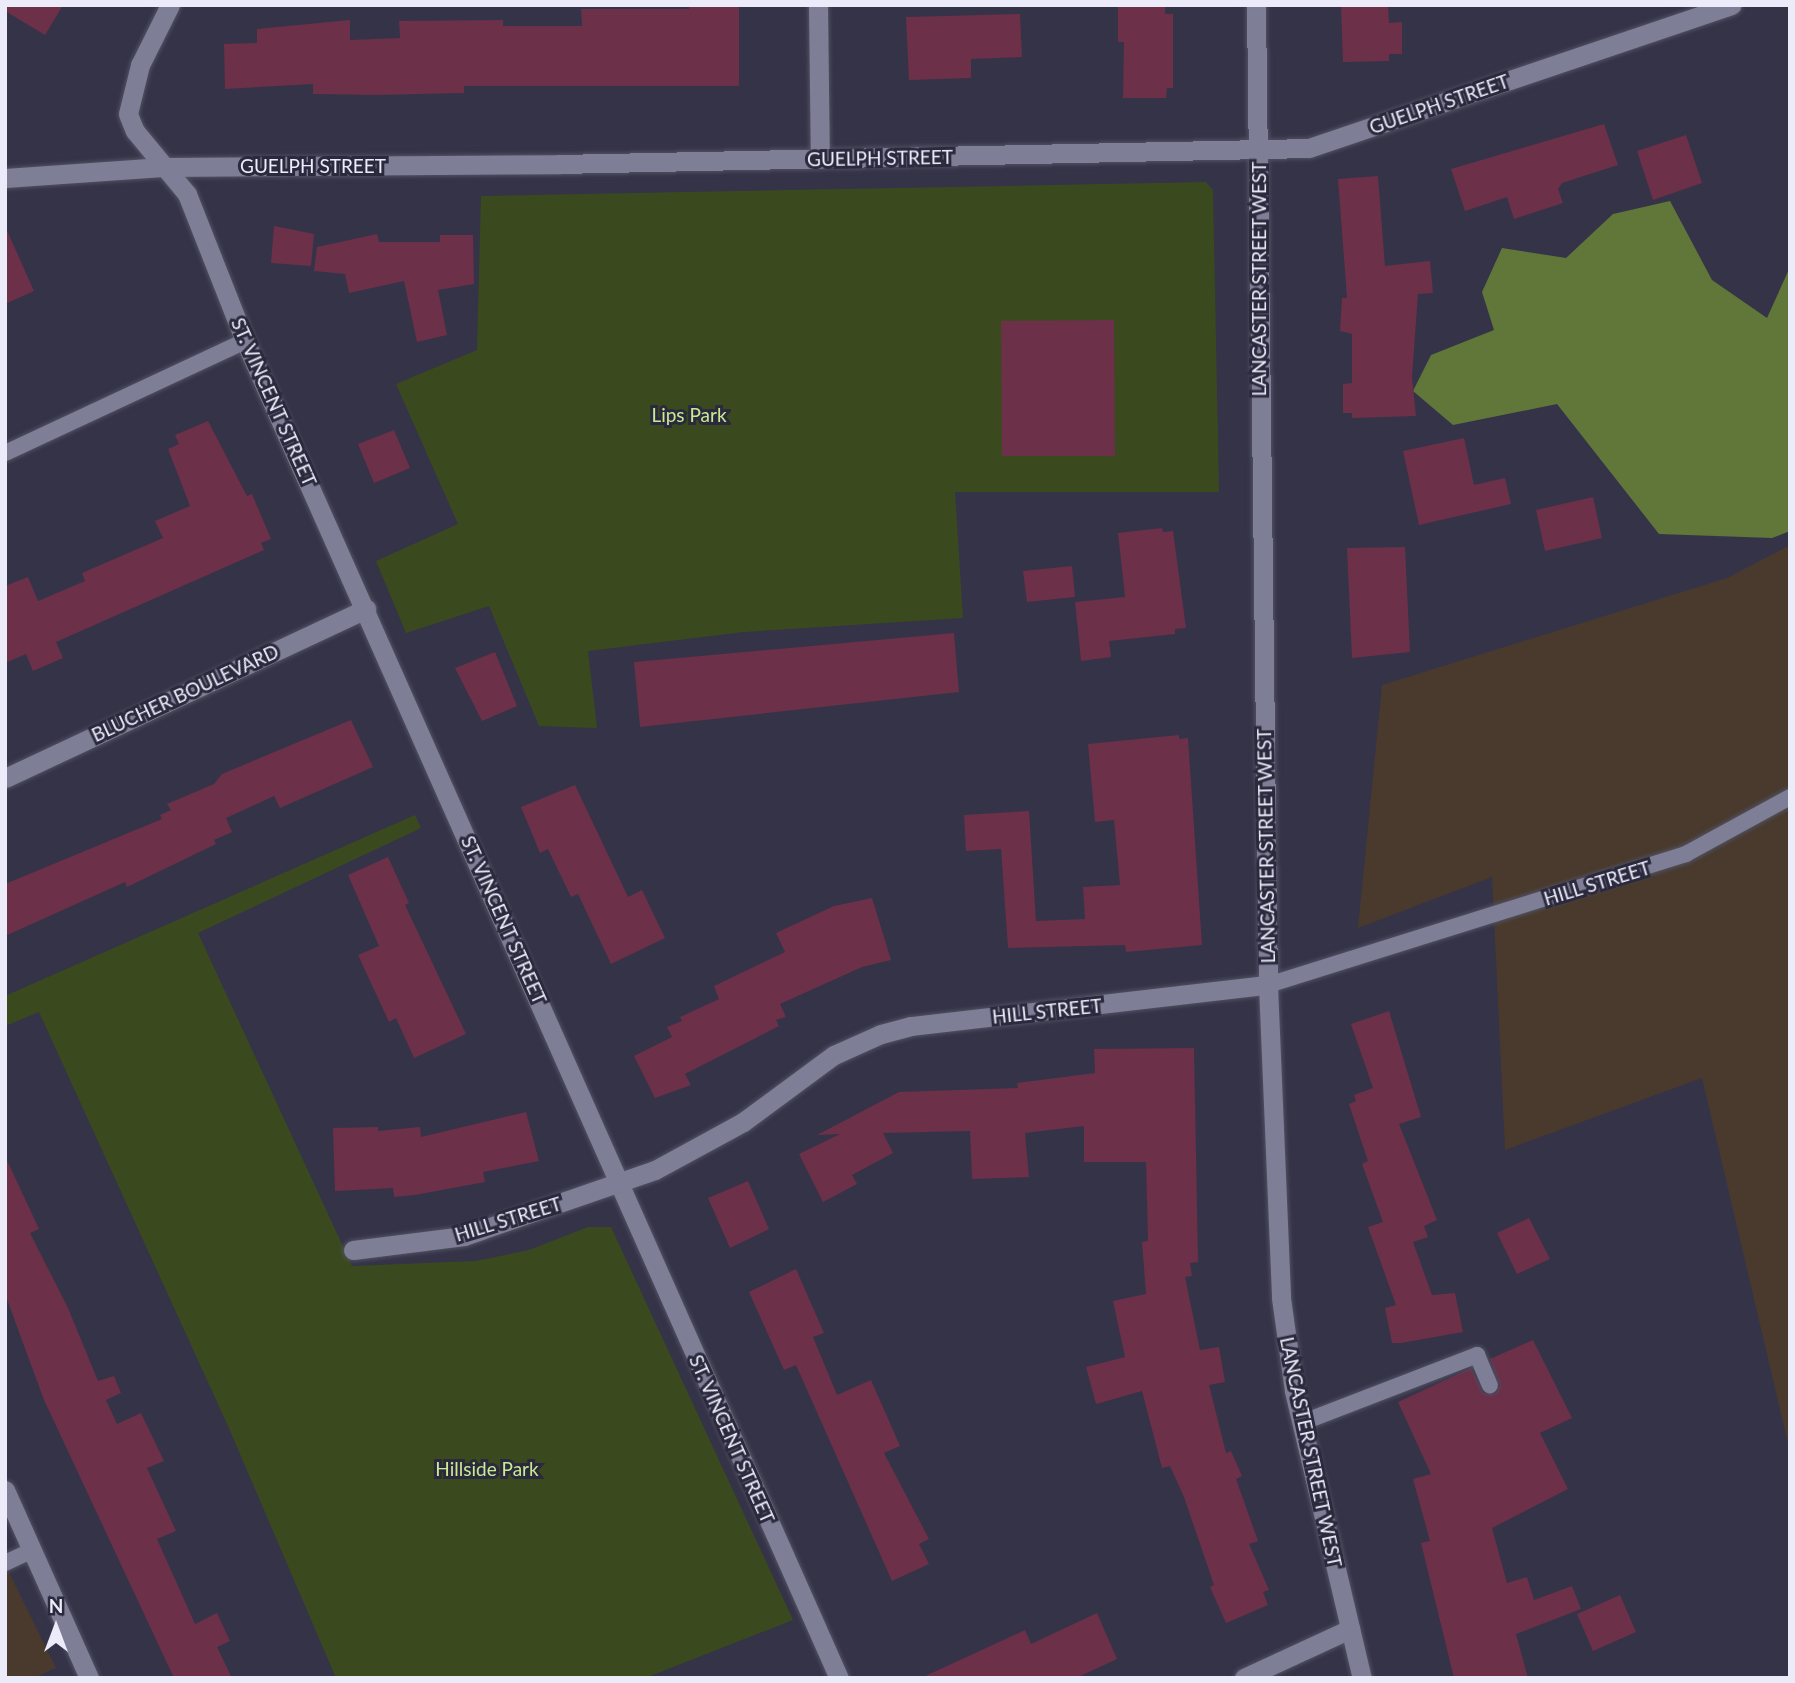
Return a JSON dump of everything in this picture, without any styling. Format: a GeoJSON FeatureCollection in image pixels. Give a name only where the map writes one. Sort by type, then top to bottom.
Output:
{"type":"FeatureCollection","features":[{"type":"Feature","properties":{"kind":"street","name":"ST. VINCENT STREET"},"geometry":{"type":"LineString","coordinates":[[170,5],[140,65],[128,114],[163,167],[187,194],[245,341],[622,1184],[839,1678]]}},
{"type":"Feature","properties":{"kind":"street"},"geometry":{"type":"LineString","coordinates":[[818,5],[820,159]]}},
{"type":"Feature","properties":{"kind":"street","name":"LANCASTER STREET WEST"},"geometry":{"type":"LineString","coordinates":[[1256,5],[1268,985],[1281,1298],[1301,1423],[1362,1678]]}},
{"type":"Feature","properties":{"kind":"street","name":"GUELPH STREET"},"geometry":{"type":"LineString","coordinates":[[5,178],[163,167],[820,159],[1309,148],[1731,5]]}},
{"type":"Feature","properties":{"kind":"street","name":"BLUCHER BOULEVARD"},"geometry":{"type":"LineString","coordinates":[[5,778],[366,609]]}},
{"type":"Feature","properties":{"kind":"street","name":"HILL STREET"},"geometry":{"type":"LineString","coordinates":[[353,1250],[464,1236],[622,1184],[743,1122],[834,1055],[881,1034],[911,1026],[1268,985]]}},
{"type":"Feature","properties":{"kind":"street"},"geometry":{"type":"LineString","coordinates":[[5,1490],[89,1678]]}},
{"type":"Feature","properties":{"kind":"street"},"geometry":{"type":"LineString","coordinates":[[1244,1678],[1350,1629]]}},
{"type":"Feature","properties":{"kind":"lane"},"geometry":{"type":"LineString","coordinates":[[5,453],[245,341]]}},
{"type":"Feature","properties":{"kind":"lane","name":"HILL STREET"},"geometry":{"type":"LineString","coordinates":[[1268,985],[1686,854],[1790,797]]}},
{"type":"Feature","properties":{"kind":"lane"},"geometry":{"type":"LineString","coordinates":[[1301,1423],[1477,1355],[1490,1385]]}},
{"type":"Feature","properties":{"kind":"lane"},"geometry":{"type":"LineString","coordinates":[[5,1563],[32,1551]]}},
{"type":"Feature","properties":{"kind":"shaded area"},"geometry":{"type":"Polygon","coordinates":[[[1790,545],[1790,1452],[1702,1078],[1505,1150],[1492,877],[1358,928],[1382,685],[1727,578],[1790,545]]]}},
{"type":"Feature","properties":{"kind":"shaded area"},"geometry":{"type":"Polygon","coordinates":[[[5,1564],[56,1668],[34,1678],[5,1678],[5,1564]]]}},
{"type":"Feature","properties":{"kind":"green space","name":"Lips Park"},"geometry":{"type":"Polygon","coordinates":[[[1206,182],[1213,190],[1219,492],[955,492],[963,618],[744,632],[588,651],[597,728],[539,726],[489,606],[406,633],[376,561],[458,524],[396,384],[477,350],[481,196],[1206,182]]]}},
{"type":"Feature","properties":{"kind":"green space"},"geometry":{"type":"Polygon","coordinates":[[[1670,201],[1712,280],[1767,318],[1790,267],[1790,531],[1772,538],[1659,534],[1557,404],[1453,425],[1413,391],[1431,355],[1494,330],[1482,292],[1502,248],[1566,258],[1613,214],[1670,201]]]}},
{"type":"Feature","properties":{"kind":"green space","name":"Hillside Park"},"geometry":{"type":"Polygon","coordinates":[[[415,815],[421,828],[198,933],[352,1266],[476,1261],[529,1250],[588,1227],[611,1227],[793,1620],[645,1678],[336,1678],[228,1426],[39,1012],[5,1026],[5,996],[415,815]]]}},
{"type":"Feature","properties":{"kind":"building"},"geometry":{"type":"Polygon","coordinates":[[[5,5],[63,5],[45,35],[5,11],[5,5]]]}},
{"type":"Feature","properties":{"kind":"building"},"geometry":{"type":"Polygon","coordinates":[[[689,5],[739,5],[739,86],[464,86],[464,93],[377,95],[313,94],[313,84],[225,89],[224,44],[257,43],[257,29],[350,20],[350,40],[400,38],[399,21],[503,20],[503,26],[582,26],[581,9],[689,9],[689,5]]]}},
{"type":"Feature","properties":{"kind":"building"},"geometry":{"type":"Polygon","coordinates":[[[1118,5],[1165,5],[1165,14],[1173,14],[1173,88],[1167,88],[1166,98],[1123,98],[1124,42],[1118,42],[1118,5]]]}},
{"type":"Feature","properties":{"kind":"building"},"geometry":{"type":"Polygon","coordinates":[[[1341,5],[1388,5],[1389,23],[1402,22],[1402,54],[1389,54],[1389,61],[1343,62],[1341,5]]]}},
{"type":"Feature","properties":{"kind":"building"},"geometry":{"type":"Polygon","coordinates":[[[1020,14],[1022,57],[971,59],[971,78],[909,80],[906,17],[1020,14]]]}},
{"type":"Feature","properties":{"kind":"building"},"geometry":{"type":"Polygon","coordinates":[[[1604,124],[1618,165],[1562,183],[1558,189],[1563,203],[1514,219],[1507,197],[1465,211],[1451,169],[1604,124]]]}},
{"type":"Feature","properties":{"kind":"building"},"geometry":{"type":"Polygon","coordinates":[[[1686,135],[1702,183],[1653,200],[1637,151],[1686,135]]]}},
{"type":"Feature","properties":{"kind":"building"},"geometry":{"type":"Polygon","coordinates":[[[1378,176],[1385,266],[1430,261],[1433,293],[1418,294],[1412,377],[1416,416],[1352,418],[1352,413],[1343,413],[1343,384],[1352,383],[1352,334],[1340,331],[1342,298],[1347,298],[1338,179],[1378,176]]]}},
{"type":"Feature","properties":{"kind":"building"},"geometry":{"type":"Polygon","coordinates":[[[5,226],[34,291],[5,304],[5,226]]]}},
{"type":"Feature","properties":{"kind":"building"},"geometry":{"type":"Polygon","coordinates":[[[274,226],[314,234],[311,266],[271,263],[274,226]]]}},
{"type":"Feature","properties":{"kind":"building"},"geometry":{"type":"Polygon","coordinates":[[[377,234],[379,242],[440,242],[440,235],[473,235],[474,284],[438,290],[447,335],[417,342],[404,281],[349,293],[345,274],[314,271],[317,247],[377,234]]]}},
{"type":"Feature","properties":{"kind":"building"},"geometry":{"type":"Polygon","coordinates":[[[1114,320],[1115,456],[1002,456],[1001,321],[1114,320]]]}},
{"type":"Feature","properties":{"kind":"building"},"geometry":{"type":"Polygon","coordinates":[[[208,421],[247,496],[252,494],[271,539],[261,543],[264,550],[56,642],[63,658],[33,671],[26,654],[5,663],[5,586],[28,577],[38,601],[85,581],[82,573],[163,538],[155,521],[190,506],[168,449],[179,444],[175,435],[208,421]]]}},
{"type":"Feature","properties":{"kind":"building"},"geometry":{"type":"Polygon","coordinates":[[[394,430],[410,468],[374,483],[358,444],[394,430]]]}},
{"type":"Feature","properties":{"kind":"building"},"geometry":{"type":"Polygon","coordinates":[[[1464,438],[1474,485],[1505,478],[1511,504],[1419,525],[1403,451],[1464,438]]]}},
{"type":"Feature","properties":{"kind":"building"},"geometry":{"type":"Polygon","coordinates":[[[1593,497],[1602,538],[1545,551],[1536,510],[1593,497]]]}},
{"type":"Feature","properties":{"kind":"building"},"geometry":{"type":"Polygon","coordinates":[[[1162,528],[1163,532],[1173,531],[1186,628],[1175,629],[1175,634],[1109,641],[1111,657],[1081,661],[1075,602],[1125,597],[1118,533],[1162,528]]]}},
{"type":"Feature","properties":{"kind":"building"},"geometry":{"type":"Polygon","coordinates":[[[1405,547],[1410,652],[1352,658],[1347,548],[1405,547]]]}},
{"type":"Feature","properties":{"kind":"building"},"geometry":{"type":"Polygon","coordinates":[[[1072,566],[1075,597],[1027,602],[1023,571],[1072,566]]]}},
{"type":"Feature","properties":{"kind":"building"},"geometry":{"type":"Polygon","coordinates":[[[954,633],[959,692],[640,727],[634,662],[954,633]]]}},
{"type":"Feature","properties":{"kind":"building"},"geometry":{"type":"Polygon","coordinates":[[[495,652],[517,706],[482,721],[455,668],[495,652]]]}},
{"type":"Feature","properties":{"kind":"building"},"geometry":{"type":"Polygon","coordinates":[[[351,720],[373,767],[280,808],[274,796],[226,818],[232,832],[214,840],[216,844],[127,887],[125,882],[5,936],[5,884],[162,819],[160,815],[171,810],[167,804],[214,784],[222,774],[351,720]]]}},
{"type":"Feature","properties":{"kind":"building"},"geometry":{"type":"Polygon","coordinates":[[[1179,735],[1179,739],[1188,738],[1202,945],[1126,952],[1125,945],[1008,948],[1001,849],[966,851],[964,815],[1029,811],[1036,921],[1085,919],[1083,887],[1120,885],[1114,820],[1095,822],[1088,744],[1179,735]]]}},
{"type":"Feature","properties":{"kind":"building"},"geometry":{"type":"Polygon","coordinates":[[[575,785],[628,897],[642,890],[665,938],[611,964],[578,894],[571,897],[548,849],[540,853],[521,807],[575,785]]]}},
{"type":"Feature","properties":{"kind":"building"},"geometry":{"type":"Polygon","coordinates":[[[388,857],[409,903],[405,905],[466,1034],[414,1058],[396,1018],[389,1022],[358,955],[379,946],[348,875],[388,857]]]}},
{"type":"Feature","properties":{"kind":"building"},"geometry":{"type":"Polygon","coordinates":[[[872,898],[891,960],[862,967],[780,1004],[786,1017],[776,1020],[779,1026],[685,1074],[691,1085],[655,1098],[634,1056],[672,1037],[667,1027],[682,1021],[680,1017],[719,999],[714,986],[785,952],[776,933],[834,906],[872,898]]]}},
{"type":"Feature","properties":{"kind":"building"},"geometry":{"type":"Polygon","coordinates":[[[1389,1011],[1421,1117],[1399,1124],[1437,1220],[1424,1226],[1428,1237],[1413,1242],[1432,1295],[1455,1293],[1463,1332],[1401,1343],[1392,1343],[1385,1308],[1396,1305],[1368,1227],[1383,1222],[1362,1164],[1368,1161],[1349,1104],[1356,1101],[1354,1095],[1373,1088],[1351,1024],[1389,1011]]]}},
{"type":"Feature","properties":{"kind":"building"},"geometry":{"type":"Polygon","coordinates":[[[1194,1048],[1198,1262],[1190,1263],[1192,1276],[1185,1277],[1200,1350],[1219,1347],[1225,1382],[1209,1385],[1226,1453],[1231,1451],[1242,1476],[1236,1479],[1258,1541],[1249,1544],[1269,1590],[1263,1592],[1268,1605],[1226,1623],[1210,1587],[1214,1585],[1184,1497],[1170,1466],[1162,1468],[1142,1391],[1096,1404],[1086,1367],[1125,1357],[1113,1301],[1146,1294],[1142,1242],[1148,1241],[1146,1162],[1084,1162],[1084,1126],[1025,1133],[1029,1177],[972,1179],[970,1131],[883,1133],[893,1153],[852,1175],[857,1184],[823,1202],[799,1154],[840,1134],[817,1135],[899,1092],[1018,1088],[1017,1083],[1095,1073],[1094,1049],[1194,1048]]]}},
{"type":"Feature","properties":{"kind":"building"},"geometry":{"type":"Polygon","coordinates":[[[526,1112],[539,1161],[483,1172],[485,1182],[415,1195],[394,1197],[393,1188],[335,1191],[333,1128],[378,1127],[378,1131],[420,1127],[421,1137],[526,1112]]]}},
{"type":"Feature","properties":{"kind":"building"},"geometry":{"type":"Polygon","coordinates":[[[5,1156],[39,1229],[30,1233],[68,1308],[98,1381],[114,1376],[121,1393],[106,1400],[117,1424],[141,1413],[164,1461],[147,1468],[176,1531],[157,1539],[195,1624],[217,1613],[230,1641],[217,1647],[232,1678],[174,1678],[44,1400],[5,1294],[5,1156]]]}},
{"type":"Feature","properties":{"kind":"building"},"geometry":{"type":"Polygon","coordinates":[[[748,1181],[769,1229],[730,1248],[708,1198],[748,1181]]]}},
{"type":"Feature","properties":{"kind":"building"},"geometry":{"type":"Polygon","coordinates":[[[1529,1218],[1550,1259],[1517,1274],[1497,1233],[1529,1218]]]}},
{"type":"Feature","properties":{"kind":"building"},"geometry":{"type":"Polygon","coordinates":[[[796,1269],[824,1333],[813,1337],[837,1395],[871,1380],[900,1446],[884,1453],[929,1539],[919,1544],[929,1564],[892,1581],[796,1365],[784,1370],[749,1292],[796,1269]]]}},
{"type":"Feature","properties":{"kind":"building"},"geometry":{"type":"Polygon","coordinates":[[[1533,1340],[1572,1418],[1540,1433],[1568,1489],[1492,1528],[1507,1583],[1527,1577],[1534,1600],[1572,1586],[1581,1609],[1516,1634],[1528,1678],[1454,1678],[1421,1543],[1430,1541],[1413,1479],[1431,1474],[1398,1402],[1471,1368],[1483,1393],[1495,1394],[1500,1386],[1490,1359],[1533,1340]]]}},
{"type":"Feature","properties":{"kind":"building"},"geometry":{"type":"Polygon","coordinates":[[[1620,1595],[1636,1632],[1593,1651],[1577,1614],[1620,1595]]]}},
{"type":"Feature","properties":{"kind":"building"},"geometry":{"type":"Polygon","coordinates":[[[1097,1613],[1117,1659],[1076,1678],[921,1678],[1025,1630],[1031,1644],[1097,1613]]]}}]}
